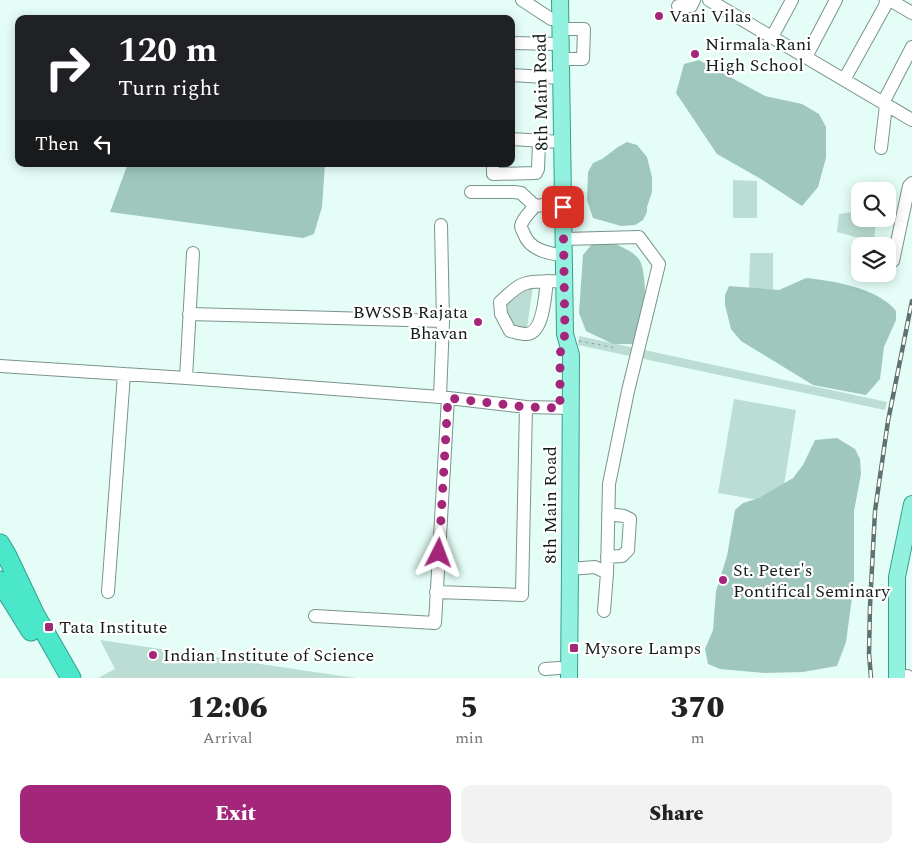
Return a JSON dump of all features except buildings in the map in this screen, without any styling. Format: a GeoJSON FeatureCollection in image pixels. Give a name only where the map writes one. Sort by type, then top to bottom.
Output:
{"type":"FeatureCollection","features":[{"type":"Feature","properties":{"kind":"highway"},"geometry":{"type":"LineString","coordinates":[[0,532],[14,555],[30,618]]}},
{"type":"Feature","properties":{"kind":"highway"},"geometry":{"type":"LineString","coordinates":[[0,544],[7,556],[30,618],[58,678]]}},
{"type":"Feature","properties":{"kind":"highway"},"geometry":{"type":"LineString","coordinates":[[0,568],[30,618],[71,678]]}},
{"type":"Feature","properties":{"kind":"highway"},"geometry":{"type":"LineString","coordinates":[[0,582],[30,618]]}},
{"type":"Feature","properties":{"kind":"main road","name":"8th Main Road"},"geometry":{"type":"LineString","coordinates":[[558,674],[570,569],[565,408],[560,354],[571,337],[564,281],[560,0]]}},
{"type":"Feature","properties":{"kind":"main road","name":"8th Main Road"},"geometry":{"type":"LineString","coordinates":[[558,674],[565,408]]}},
{"type":"Feature","properties":{"kind":"main road"},"geometry":{"type":"LineString","coordinates":[[906,675],[897,577],[911,506]]}},
{"type":"Feature","properties":{"kind":"main road"},"geometry":{"type":"LineString","coordinates":[[906,675],[907,578],[912,536]]}},
{"type":"Feature","properties":{"kind":"street"},"geometry":{"type":"LineString","coordinates":[[515,42],[560,38],[551,19],[522,0]]}},
{"type":"Feature","properties":{"kind":"street"},"geometry":{"type":"LineString","coordinates":[[678,6],[690,6],[694,0]]}},
{"type":"Feature","properties":{"kind":"street"},"geometry":{"type":"LineString","coordinates":[[709,0],[912,120]]}},
{"type":"Feature","properties":{"kind":"street"},"geometry":{"type":"LineString","coordinates":[[772,37],[792,0]]}},
{"type":"Feature","properties":{"kind":"street"},"geometry":{"type":"LineString","coordinates":[[806,57],[836,0]]}},
{"type":"Feature","properties":{"kind":"street"},"geometry":{"type":"LineString","coordinates":[[844,80],[888,0],[912,13]]}},
{"type":"Feature","properties":{"kind":"street"},"geometry":{"type":"LineString","coordinates":[[881,148],[884,104],[912,47]]}},
{"type":"Feature","properties":{"kind":"street"},"geometry":{"type":"LineString","coordinates":[[515,75],[561,78]]}},
{"type":"Feature","properties":{"kind":"street"},"geometry":{"type":"LineString","coordinates":[[515,139],[562,142]]}},
{"type":"Feature","properties":{"kind":"street"},"geometry":{"type":"LineString","coordinates":[[493,167],[494,174],[536,173],[538,169],[539,141]]}},
{"type":"Feature","properties":{"kind":"street"},"geometry":{"type":"LineString","coordinates":[[896,247],[909,186],[912,184]]}},
{"type":"Feature","properties":{"kind":"street"},"geometry":{"type":"LineString","coordinates":[[471,192],[521,193],[535,206]]}},
{"type":"Feature","properties":{"kind":"street"},"geometry":{"type":"LineString","coordinates":[[563,207],[535,206],[525,217],[521,226],[529,244],[551,254],[564,247],[639,237],[659,264],[628,391],[609,484],[607,573],[604,611]]}},
{"type":"Feature","properties":{"kind":"street"},"geometry":{"type":"LineString","coordinates":[[315,616],[434,624],[444,398],[441,225]]}},
{"type":"Feature","properties":{"kind":"street"},"geometry":{"type":"LineString","coordinates":[[186,378],[193,253]]}},
{"type":"Feature","properties":{"kind":"street"},"geometry":{"type":"LineString","coordinates":[[547,281],[539,326],[528,335],[510,331],[501,314],[500,302],[526,283],[547,281],[564,281]]}},
{"type":"Feature","properties":{"kind":"street"},"geometry":{"type":"LineString","coordinates":[[189,314],[443,321]]}},
{"type":"Feature","properties":{"kind":"street"},"geometry":{"type":"LineString","coordinates":[[0,366],[444,398],[526,407],[565,408]]}},
{"type":"Feature","properties":{"kind":"street"},"geometry":{"type":"LineString","coordinates":[[108,592],[124,374]]}},
{"type":"Feature","properties":{"kind":"street"},"geometry":{"type":"LineString","coordinates":[[436,592],[522,596],[526,407]]}},
{"type":"Feature","properties":{"kind":"street"},"geometry":{"type":"LineString","coordinates":[[607,557],[622,556],[628,550],[630,519],[624,516],[608,514]]}},
{"type":"Feature","properties":{"kind":"street"},"geometry":{"type":"LineString","coordinates":[[570,569],[595,567],[607,573]]}},
{"type":"Feature","properties":{"kind":"path"},"geometry":{"type":"LineString","coordinates":[[571,337],[616,348]]}},
{"type":"Feature","properties":{"kind":"green space"},"geometry":{"type":"Polygon","coordinates":[[[699,60],[765,96],[802,104],[819,114],[826,127],[826,158],[818,187],[802,206],[761,179],[717,154],[676,93],[684,64],[699,60]]]}},
{"type":"Feature","properties":{"kind":"green space"},"geometry":{"type":"Polygon","coordinates":[[[627,142],[637,145],[647,157],[652,177],[652,192],[643,220],[635,225],[621,226],[593,218],[587,200],[588,172],[593,163],[627,142]]]}},
{"type":"Feature","properties":{"kind":"green space"},"geometry":{"type":"Polygon","coordinates":[[[127,167],[325,167],[322,207],[314,234],[303,238],[110,212],[127,167]]]}},
{"type":"Feature","properties":{"kind":"green space"},"geometry":{"type":"Polygon","coordinates":[[[733,180],[757,181],[757,218],[733,218],[733,180]]]}},
{"type":"Feature","properties":{"kind":"green space"},"geometry":{"type":"Polygon","coordinates":[[[851,212],[851,227],[875,227],[874,237],[856,237],[837,232],[839,214],[851,212]]]}},
{"type":"Feature","properties":{"kind":"green space"},"geometry":{"type":"Polygon","coordinates":[[[607,241],[635,255],[641,263],[643,270],[645,299],[643,316],[633,344],[613,344],[586,331],[579,313],[583,255],[592,244],[607,241]]]}},
{"type":"Feature","properties":{"kind":"green space"},"geometry":{"type":"Polygon","coordinates":[[[750,253],[773,253],[773,292],[749,292],[750,253]]]}},
{"type":"Feature","properties":{"kind":"green space"},"geometry":{"type":"Polygon","coordinates":[[[806,278],[829,281],[867,291],[888,303],[896,311],[896,320],[884,347],[880,379],[866,395],[813,385],[741,341],[731,329],[725,305],[725,295],[729,286],[779,290],[806,278]]]}},
{"type":"Feature","properties":{"kind":"green space"},"geometry":{"type":"Polygon","coordinates":[[[533,286],[527,328],[513,326],[505,313],[505,303],[519,290],[533,286]]]}},
{"type":"Feature","properties":{"kind":"green space"},"geometry":{"type":"Polygon","coordinates":[[[579,336],[887,402],[885,410],[578,345],[579,336]]]}},
{"type":"Feature","properties":{"kind":"green space"},"geometry":{"type":"Polygon","coordinates":[[[734,399],[796,410],[781,504],[718,493],[734,399]]]}},
{"type":"Feature","properties":{"kind":"green space"},"geometry":{"type":"Polygon","coordinates":[[[837,438],[855,449],[860,459],[861,474],[854,511],[854,583],[846,642],[837,666],[803,672],[764,673],[720,669],[708,664],[705,649],[713,630],[716,591],[727,556],[735,510],[743,503],[759,498],[793,478],[803,465],[815,440],[837,438]]]}},
{"type":"Feature","properties":{"kind":"green space","name":"Indian Institute of Science"},"geometry":{"type":"Polygon","coordinates":[[[100,640],[357,678],[98,678],[115,669],[100,640]]]}},
{"type":"Feature","properties":{"kind":"railway"},"geometry":{"type":"LineString","coordinates":[[871,678],[869,653],[870,606],[875,511],[888,421],[912,301]]}},
{"type":"Feature","properties":{"kind":"place","name":"Vani Vilas"},"geometry":{"type":"Point","coordinates":[659,16]}},
{"type":"Feature","properties":{"kind":"place","name":"Nirmala Rani High School"},"geometry":{"type":"Point","coordinates":[695,54]}},
{"type":"Feature","properties":{"kind":"place","name":"BWSSB Rajata Bhavan"},"geometry":{"type":"Point","coordinates":[478,322]}},
{"type":"Feature","properties":{"kind":"place","name":"St. Peter's Pontifical Seminary"},"geometry":{"type":"Point","coordinates":[723,580]}},
{"type":"Feature","properties":{"kind":"place","name":"Tata Institute"},"geometry":{"type":"Point","coordinates":[49,627]}},
{"type":"Feature","properties":{"kind":"place","name":"Mysore Lamps"},"geometry":{"type":"Point","coordinates":[574,648]}},
{"type":"Feature","properties":{"kind":"place","name":"Indian Institute of Science"},"geometry":{"type":"Point","coordinates":[153,655]}},
{"type":"Feature","properties":{"kind":"route"},"geometry":{"type":"LineString","coordinates":[[439,553],[448,398],[526,407],[560,408],[560,354],[565,334],[563,207]]}}]}
